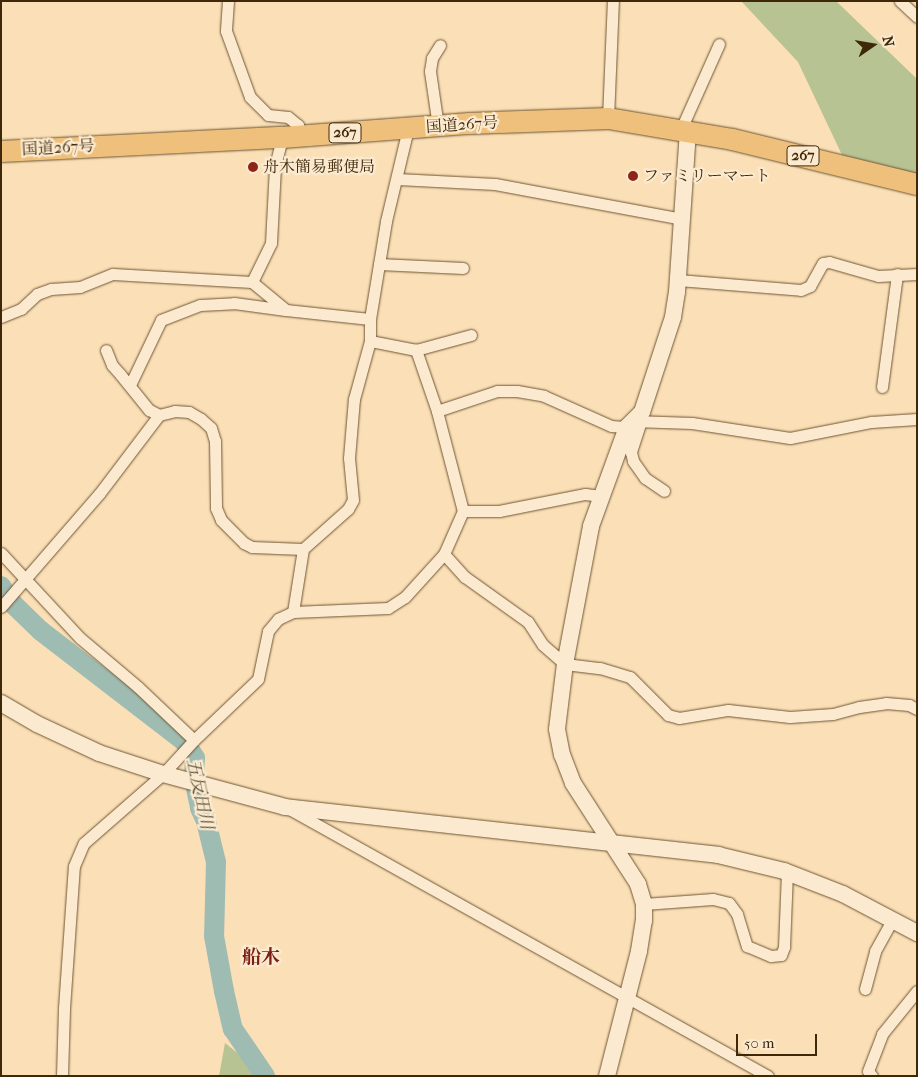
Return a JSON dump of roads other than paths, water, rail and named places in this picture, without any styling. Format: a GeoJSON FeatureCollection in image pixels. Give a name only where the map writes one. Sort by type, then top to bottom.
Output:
{"type":"FeatureCollection","features":[{"type":"Feature","properties":{"kind":"highway","name":"国道267号"},"geometry":{"type":"LineString","coordinates":[[1,151],[608,118],[684,130],[917,184]]}},
{"type":"Feature","properties":{"kind":"street"},"geometry":{"type":"LineString","coordinates":[[228,1],[226,32],[250,97],[268,115],[288,117],[298,125],[275,166],[271,244],[252,282]]}},
{"type":"Feature","properties":{"kind":"street"},"geometry":{"type":"LineString","coordinates":[[608,118],[614,1]]}},
{"type":"Feature","properties":{"kind":"street"},"geometry":{"type":"LineString","coordinates":[[900,1],[917,17]]}},
{"type":"Feature","properties":{"kind":"street"},"geometry":{"type":"LineString","coordinates":[[607,1076],[639,951],[644,921],[644,904],[638,884],[573,783],[562,755],[557,729],[565,664],[591,526],[601,496],[634,423],[642,412],[673,317],[678,280],[682,219],[684,130],[718,44]]}},
{"type":"Feature","properties":{"kind":"street"},"geometry":{"type":"LineString","coordinates":[[438,126],[430,71],[432,58],[440,45]]}},
{"type":"Feature","properties":{"kind":"street"},"geometry":{"type":"LineString","coordinates":[[293,612],[303,549],[348,509],[352,500],[349,458],[354,399],[370,341],[370,319],[386,221],[408,129]]}},
{"type":"Feature","properties":{"kind":"street"},"geometry":{"type":"LineString","coordinates":[[397,179],[495,184],[682,219]]}},
{"type":"Feature","properties":{"kind":"street"},"geometry":{"type":"LineString","coordinates":[[678,280],[801,290],[810,286],[823,263],[829,262],[878,276],[917,274]]}},
{"type":"Feature","properties":{"kind":"street"},"geometry":{"type":"LineString","coordinates":[[379,264],[463,268]]}},
{"type":"Feature","properties":{"kind":"street"},"geometry":{"type":"LineString","coordinates":[[1,317],[21,309],[37,294],[50,289],[80,287],[113,274],[252,282],[286,310]]}},
{"type":"Feature","properties":{"kind":"street"},"geometry":{"type":"LineString","coordinates":[[882,387],[896,274]]}},
{"type":"Feature","properties":{"kind":"street"},"geometry":{"type":"LineString","coordinates":[[130,385],[161,320],[200,305],[234,303],[370,319]]}},
{"type":"Feature","properties":{"kind":"street"},"geometry":{"type":"LineString","coordinates":[[370,341],[416,350],[471,335]]}},
{"type":"Feature","properties":{"kind":"street"},"geometry":{"type":"LineString","coordinates":[[106,350],[112,364],[149,410],[159,416]]}},
{"type":"Feature","properties":{"kind":"street"},"geometry":{"type":"LineString","coordinates":[[62,1076],[64,1008],[74,866],[84,843],[163,774],[194,740],[258,680],[268,631],[278,619],[293,612],[388,608],[405,597],[444,554],[463,511],[437,411],[416,350]]}},
{"type":"Feature","properties":{"kind":"street"},"geometry":{"type":"LineString","coordinates":[[437,411],[497,391],[517,391],[544,396],[611,426],[634,423],[692,423],[790,438],[872,422],[917,419]]}},
{"type":"Feature","properties":{"kind":"street"},"geometry":{"type":"LineString","coordinates":[[1,607],[98,494],[159,416],[175,411],[189,412],[211,428],[214,441],[216,508],[221,520],[244,543],[252,547],[303,549]]}},
{"type":"Feature","properties":{"kind":"street"},"geometry":{"type":"LineString","coordinates":[[634,423],[631,452],[633,462],[645,478],[664,491]]}},
{"type":"Feature","properties":{"kind":"street"},"geometry":{"type":"LineString","coordinates":[[463,511],[499,511],[585,494],[601,496]]}},
{"type":"Feature","properties":{"kind":"street"},"geometry":{"type":"LineString","coordinates":[[1,552],[80,638],[138,687],[194,740]]}},
{"type":"Feature","properties":{"kind":"street"},"geometry":{"type":"LineString","coordinates":[[444,554],[465,577],[528,622],[543,645],[565,664],[600,668],[630,677],[668,715],[679,718],[728,710],[790,717],[833,714],[886,703],[909,705],[917,709]]}},
{"type":"Feature","properties":{"kind":"street"},"geometry":{"type":"LineString","coordinates":[[1,703],[37,724],[99,753],[163,774],[285,807],[718,855],[788,872],[843,894],[917,933]]}},
{"type":"Feature","properties":{"kind":"street"},"geometry":{"type":"LineString","coordinates":[[285,807],[768,1076]]}},
{"type":"Feature","properties":{"kind":"street"},"geometry":{"type":"LineString","coordinates":[[644,904],[713,899],[729,903],[737,914],[747,946],[771,956],[781,955],[784,947],[788,872]]}},
{"type":"Feature","properties":{"kind":"street"},"geometry":{"type":"LineString","coordinates":[[866,989],[875,951],[892,920]]}},
{"type":"Feature","properties":{"kind":"street"},"geometry":{"type":"LineString","coordinates":[[872,1076],[868,1071],[882,1034],[917,991]]}},
{"type":"Feature","properties":{"kind":"waterway","name":"五反田川"},"geometry":{"type":"LineString","coordinates":[[1,586],[13,604],[41,631],[184,741],[195,758],[194,779],[200,808],[206,821],[216,862],[214,936],[224,991],[233,1029],[265,1076]]}},
{"type":"Feature","properties":{"kind":"place","name":"舟木簡易郵便局"},"geometry":{"type":"Point","coordinates":[253,167]}},
{"type":"Feature","properties":{"kind":"place","name":"ファミリーマート"},"geometry":{"type":"Point","coordinates":[633,176]}},
{"type":"Feature","properties":{"kind":"district","name":"船木"},"geometry":{"type":"Point","coordinates":[261,958]}}]}
